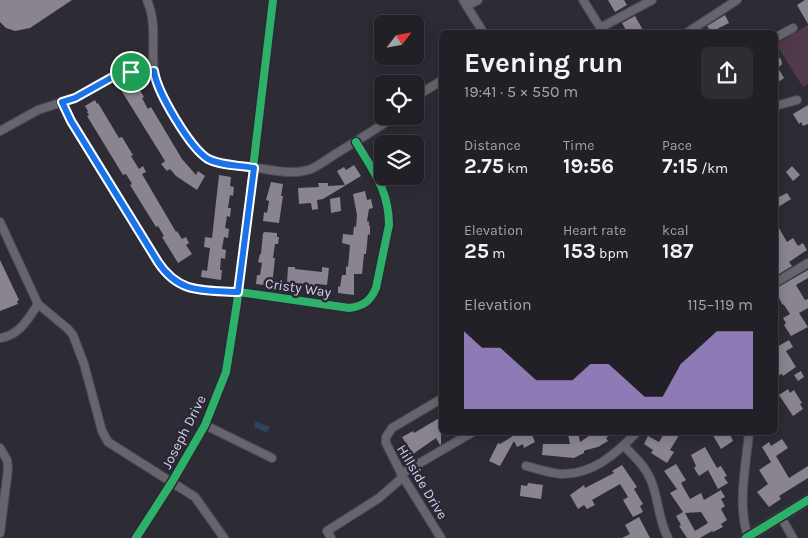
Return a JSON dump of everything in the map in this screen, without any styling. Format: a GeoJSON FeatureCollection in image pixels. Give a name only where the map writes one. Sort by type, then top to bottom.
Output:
{"type":"FeatureCollection","features":[{"type":"Feature","properties":{"kind":"main road"},"geometry":{"type":"LineString","coordinates":[[747,538],[808,500]]}},
{"type":"Feature","properties":{"kind":"street"},"geometry":{"type":"LineString","coordinates":[[147,0],[154,22],[154,71],[158,86],[190,141],[208,158],[217,162],[254,168],[302,171],[318,165],[382,125]]}},
{"type":"Feature","properties":{"kind":"street","name":"Joseph Drive"},"geometry":{"type":"LineString","coordinates":[[136,538],[172,482],[205,425],[226,372],[254,168],[273,0]]}},
{"type":"Feature","properties":{"kind":"street"},"geometry":{"type":"LineString","coordinates":[[478,0],[465,3],[482,30]]}},
{"type":"Feature","properties":{"kind":"street"},"geometry":{"type":"LineString","coordinates":[[582,0],[601,30],[652,0]]}},
{"type":"Feature","properties":{"kind":"street"},"geometry":{"type":"LineString","coordinates":[[691,30],[737,0]]}},
{"type":"Feature","properties":{"kind":"street"},"geometry":{"type":"LineString","coordinates":[[778,36],[793,28]]}},
{"type":"Feature","properties":{"kind":"street"},"geometry":{"type":"LineString","coordinates":[[0,132],[38,110],[75,98],[118,74],[154,71]]}},
{"type":"Feature","properties":{"kind":"street"},"geometry":{"type":"LineString","coordinates":[[424,91],[439,82]]}},
{"type":"Feature","properties":{"kind":"street"},"geometry":{"type":"LineString","coordinates":[[778,105],[798,100]]}},
{"type":"Feature","properties":{"kind":"street","name":"Cristy Way"},"geometry":{"type":"LineString","coordinates":[[62,102],[81,138],[158,262],[168,276],[180,284],[192,288],[238,292],[349,308],[359,307],[372,298],[378,278],[388,225],[388,203],[380,183],[356,142]]}},
{"type":"Feature","properties":{"kind":"street"},"geometry":{"type":"LineString","coordinates":[[0,222],[38,304],[73,335],[84,364],[102,431],[108,442],[195,497],[224,538]]}},
{"type":"Feature","properties":{"kind":"street"},"geometry":{"type":"LineString","coordinates":[[778,281],[808,263]]}},
{"type":"Feature","properties":{"kind":"street"},"geometry":{"type":"LineString","coordinates":[[0,338],[12,335],[21,329],[38,304]]}},
{"type":"Feature","properties":{"kind":"street","name":"Hillside Drive"},"geometry":{"type":"LineString","coordinates":[[439,400],[392,428],[386,437],[387,448],[402,476],[442,538]]}},
{"type":"Feature","properties":{"kind":"street"},"geometry":{"type":"LineString","coordinates":[[205,425],[272,458]]}},
{"type":"Feature","properties":{"kind":"street"},"geometry":{"type":"LineString","coordinates":[[331,538],[327,531],[378,498],[402,476],[468,435]]}},
{"type":"Feature","properties":{"kind":"street"},"geometry":{"type":"LineString","coordinates":[[526,466],[559,474],[592,468],[602,463],[624,446],[633,435]]}},
{"type":"Feature","properties":{"kind":"street"},"geometry":{"type":"LineString","coordinates":[[747,538],[743,503],[749,435]]}},
{"type":"Feature","properties":{"kind":"street"},"geometry":{"type":"LineString","coordinates":[[624,446],[639,460],[650,478],[660,521],[668,538]]}},
{"type":"Feature","properties":{"kind":"street"},"geometry":{"type":"LineString","coordinates":[[0,448],[7,460],[8,469],[0,533]]}},
{"type":"Feature","properties":{"kind":"street"},"geometry":{"type":"LineString","coordinates":[[781,517],[793,538]]}},
{"type":"Feature","properties":{"kind":"shaded area"},"geometry":{"type":"Polygon","coordinates":[[[808,25],[808,84],[803,87],[778,47],[778,43],[808,25]]]}},
{"type":"Feature","properties":{"kind":"water"},"geometry":{"type":"Polygon","coordinates":[[[255,421],[270,427],[267,433],[254,427],[255,421]]]}},
{"type":"Feature","properties":{"kind":"building"},"geometry":{"type":"Polygon","coordinates":[[[0,0],[72,0],[30,28],[15,31],[6,28],[0,22],[0,0]]]}},
{"type":"Feature","properties":{"kind":"building"},"geometry":{"type":"Polygon","coordinates":[[[608,0],[624,0],[627,5],[615,12],[608,0]]]}},
{"type":"Feature","properties":{"kind":"building"},"geometry":{"type":"Polygon","coordinates":[[[808,0],[808,24],[797,5],[808,0]]]}},
{"type":"Feature","properties":{"kind":"building"},"geometry":{"type":"Polygon","coordinates":[[[725,15],[729,23],[715,30],[710,30],[707,26],[725,15]]]}},
{"type":"Feature","properties":{"kind":"building"},"geometry":{"type":"Polygon","coordinates":[[[635,16],[643,30],[626,30],[622,23],[635,16]]]}},
{"type":"Feature","properties":{"kind":"building"},"geometry":{"type":"Polygon","coordinates":[[[778,57],[781,59],[782,64],[778,68],[778,57]]]}},
{"type":"Feature","properties":{"kind":"building"},"geometry":{"type":"Polygon","coordinates":[[[778,68],[784,78],[778,82],[778,68]]]}},
{"type":"Feature","properties":{"kind":"building"},"geometry":{"type":"Polygon","coordinates":[[[131,83],[136,91],[139,89],[148,109],[151,107],[182,159],[196,175],[198,171],[205,176],[197,190],[176,176],[170,169],[167,171],[161,164],[165,161],[121,90],[131,83]]]}},
{"type":"Feature","properties":{"kind":"building"},"geometry":{"type":"Polygon","coordinates":[[[95,100],[119,138],[122,137],[139,169],[143,166],[146,172],[142,174],[176,232],[182,239],[186,237],[189,243],[186,245],[192,254],[178,263],[162,237],[164,236],[158,226],[156,227],[130,185],[132,184],[126,174],[123,175],[87,116],[89,115],[85,106],[95,100]]]}},
{"type":"Feature","properties":{"kind":"building"},"geometry":{"type":"Polygon","coordinates":[[[808,105],[808,124],[803,126],[801,122],[799,124],[793,114],[808,105]]]}},
{"type":"Feature","properties":{"kind":"building"},"geometry":{"type":"Polygon","coordinates":[[[354,165],[361,176],[323,199],[317,200],[318,209],[312,210],[311,203],[299,204],[298,188],[319,187],[318,183],[328,183],[328,186],[345,185],[337,171],[344,167],[346,170],[354,165]]]}},
{"type":"Feature","properties":{"kind":"building"},"geometry":{"type":"Polygon","coordinates":[[[792,166],[800,175],[793,181],[786,172],[792,166]]]}},
{"type":"Feature","properties":{"kind":"building"},"geometry":{"type":"Polygon","coordinates":[[[219,175],[231,177],[230,186],[234,187],[233,196],[230,195],[228,208],[231,208],[230,217],[227,216],[225,228],[229,229],[228,238],[224,237],[222,249],[226,250],[225,259],[221,258],[221,280],[201,277],[202,270],[207,271],[210,248],[204,247],[205,237],[212,238],[219,175]]]}},
{"type":"Feature","properties":{"kind":"building"},"geometry":{"type":"Polygon","coordinates":[[[271,182],[283,184],[279,223],[263,221],[264,212],[267,213],[269,201],[266,200],[271,182]]]}},
{"type":"Feature","properties":{"kind":"building"},"geometry":{"type":"Polygon","coordinates":[[[365,191],[367,200],[371,199],[373,208],[369,209],[367,221],[370,226],[370,235],[368,234],[362,274],[354,274],[354,295],[338,293],[338,286],[340,287],[342,275],[346,275],[346,266],[348,267],[350,245],[342,243],[343,234],[353,235],[354,226],[356,227],[357,215],[353,194],[365,191]]]}},
{"type":"Feature","properties":{"kind":"building"},"geometry":{"type":"Polygon","coordinates":[[[787,193],[791,199],[778,207],[778,198],[787,193]]]}},
{"type":"Feature","properties":{"kind":"building"},"geometry":{"type":"Polygon","coordinates":[[[340,197],[341,211],[331,213],[330,199],[340,197]]]}},
{"type":"Feature","properties":{"kind":"building"},"geometry":{"type":"Polygon","coordinates":[[[778,226],[787,242],[793,238],[798,246],[803,243],[807,250],[789,262],[792,266],[779,274],[778,226]]]}},
{"type":"Feature","properties":{"kind":"building"},"geometry":{"type":"Polygon","coordinates":[[[263,233],[277,233],[277,237],[279,237],[278,244],[275,244],[273,258],[275,258],[272,286],[256,284],[257,275],[260,275],[262,263],[258,262],[261,254],[263,233]]]}},
{"type":"Feature","properties":{"kind":"building"},"geometry":{"type":"Polygon","coordinates":[[[0,260],[19,300],[17,301],[18,304],[0,311],[0,260]]]}},
{"type":"Feature","properties":{"kind":"building"},"geometry":{"type":"Polygon","coordinates":[[[288,267],[322,272],[322,267],[329,268],[327,285],[317,284],[317,288],[308,287],[308,284],[287,283],[288,267]]]}},
{"type":"Feature","properties":{"kind":"building"},"geometry":{"type":"Polygon","coordinates":[[[808,270],[808,278],[796,285],[805,300],[808,299],[808,308],[799,313],[808,327],[791,336],[784,325],[786,323],[783,318],[790,314],[778,295],[778,287],[808,270]]]}},
{"type":"Feature","properties":{"kind":"building"},"geometry":{"type":"Polygon","coordinates":[[[789,340],[793,347],[786,351],[796,367],[783,376],[778,374],[778,346],[789,340]]]}},
{"type":"Feature","properties":{"kind":"building"},"geometry":{"type":"Polygon","coordinates":[[[801,371],[804,377],[798,381],[794,375],[801,371]]]}},
{"type":"Feature","properties":{"kind":"building"},"geometry":{"type":"Polygon","coordinates":[[[788,389],[790,393],[794,390],[802,403],[800,404],[803,409],[793,416],[779,395],[788,389]]]}},
{"type":"Feature","properties":{"kind":"building"},"geometry":{"type":"Polygon","coordinates":[[[439,418],[441,444],[436,438],[413,454],[402,437],[413,431],[414,433],[439,418]]]}},
{"type":"Feature","properties":{"kind":"building"},"geometry":{"type":"Polygon","coordinates":[[[515,435],[532,435],[535,442],[524,448],[523,444],[517,447],[514,441],[500,466],[489,461],[498,443],[500,444],[515,435]]]}},
{"type":"Feature","properties":{"kind":"building"},"geometry":{"type":"Polygon","coordinates":[[[568,435],[579,435],[580,442],[590,435],[610,435],[606,438],[608,441],[598,447],[584,451],[584,453],[574,458],[542,455],[543,444],[570,444],[568,435]]]}},
{"type":"Feature","properties":{"kind":"building"},"geometry":{"type":"Polygon","coordinates":[[[663,435],[679,435],[670,450],[674,452],[667,463],[651,453],[653,450],[644,444],[648,436],[659,442],[663,435]]]}},
{"type":"Feature","properties":{"kind":"building"},"geometry":{"type":"Polygon","coordinates":[[[713,435],[730,435],[733,441],[721,449],[713,435]]]}},
{"type":"Feature","properties":{"kind":"building"},"geometry":{"type":"Polygon","coordinates":[[[782,439],[788,448],[776,456],[789,478],[808,466],[808,478],[779,496],[781,499],[769,507],[757,492],[768,484],[759,470],[771,462],[762,447],[769,442],[771,446],[782,439]]]}},
{"type":"Feature","properties":{"kind":"building"},"geometry":{"type":"Polygon","coordinates":[[[705,447],[717,468],[721,466],[727,476],[724,477],[728,483],[718,489],[708,470],[699,476],[694,468],[696,466],[691,455],[705,447]]]}},
{"type":"Feature","properties":{"kind":"building"},"geometry":{"type":"Polygon","coordinates":[[[676,464],[686,480],[681,483],[690,499],[701,493],[704,500],[721,490],[725,497],[721,499],[725,506],[721,509],[727,520],[721,524],[723,527],[700,538],[687,538],[679,526],[681,525],[676,516],[683,512],[670,493],[677,489],[664,471],[676,464]],[[701,512],[685,513],[695,531],[708,523],[701,512]]]}},
{"type":"Feature","properties":{"kind":"building"},"geometry":{"type":"Polygon","coordinates":[[[622,465],[637,487],[634,489],[643,504],[640,506],[643,512],[633,517],[623,500],[628,497],[620,484],[592,500],[595,505],[587,509],[584,505],[578,509],[570,495],[584,485],[585,488],[614,473],[612,471],[622,465]]]}},
{"type":"Feature","properties":{"kind":"building"},"geometry":{"type":"Polygon","coordinates":[[[528,483],[543,485],[541,499],[520,496],[521,485],[527,486],[528,483]]]}},
{"type":"Feature","properties":{"kind":"building"},"geometry":{"type":"Polygon","coordinates":[[[639,517],[650,538],[622,538],[630,534],[625,525],[639,517]]]}},
{"type":"Feature","properties":{"kind":"cycle path"},"geometry":{"type":"LineString","coordinates":[[136,538],[172,482],[205,425],[226,372],[237,303],[273,0]]}},
{"type":"Feature","properties":{"kind":"cycle path"},"geometry":{"type":"LineString","coordinates":[[62,102],[76,130],[164,271],[173,280],[192,288],[246,293],[349,308],[369,300],[376,288],[389,225],[383,191],[356,142]]}},
{"type":"Feature","properties":{"kind":"cycle path"},"geometry":{"type":"LineString","coordinates":[[746,538],[808,500]]}},
{"type":"Feature","properties":{"kind":"route"},"geometry":{"type":"LineString","coordinates":[[154,71],[164,98],[193,145],[203,155],[217,162],[254,168],[238,292],[186,287],[168,276],[66,113],[62,102],[75,98],[121,72],[131,72],[154,71]]}}]}
